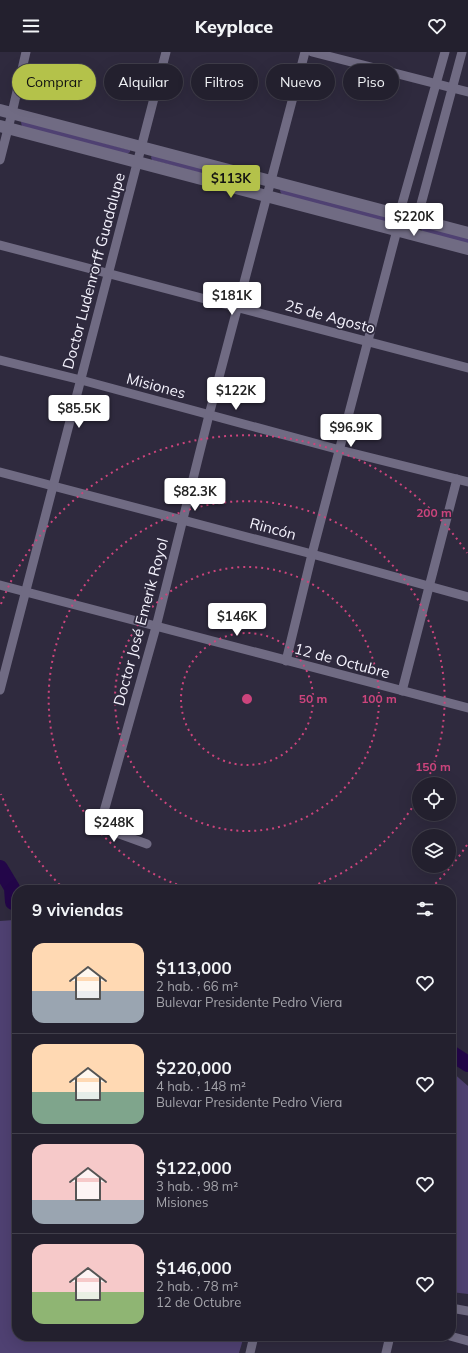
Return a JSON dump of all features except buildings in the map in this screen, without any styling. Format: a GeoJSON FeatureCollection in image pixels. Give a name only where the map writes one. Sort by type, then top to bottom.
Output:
{"type":"FeatureCollection","features":[{"type":"Feature","properties":{"kind":"street"},"geometry":{"type":"LineString","coordinates":[[0,160],[4,127],[12,113],[26,52]]}},
{"type":"Feature","properties":{"kind":"street","name":"Doctor Ludenrorff Guadalupe"},"geometry":{"type":"LineString","coordinates":[[0,690],[166,52]]}},
{"type":"Feature","properties":{"kind":"street","name":"Doctor José Emerik Royol"},"geometry":{"type":"LineString","coordinates":[[147,844],[103,828],[101,822],[156,627],[209,415],[305,52]]}},
{"type":"Feature","properties":{"kind":"street"},"geometry":{"type":"LineString","coordinates":[[312,52],[468,92]]}},
{"type":"Feature","properties":{"kind":"street"},"geometry":{"type":"LineString","coordinates":[[286,661],[312,554],[397,230],[397,222],[445,52]]}},
{"type":"Feature","properties":{"kind":"street"},"geometry":{"type":"LineString","coordinates":[[397,230],[406,230],[413,225],[417,219],[462,52]]}},
{"type":"Feature","properties":{"kind":"street"},"geometry":{"type":"LineString","coordinates":[[0,110],[468,233]]}},
{"type":"Feature","properties":{"kind":"street"},"geometry":{"type":"LineString","coordinates":[[4,127],[468,249]]}},
{"type":"Feature","properties":{"kind":"street","name":"25 de Agosto"},"geometry":{"type":"LineString","coordinates":[[0,245],[468,368]]}},
{"type":"Feature","properties":{"kind":"street","name":"Misiones"},"geometry":{"type":"LineString","coordinates":[[0,360],[81,380],[340,450],[468,482]]}},
{"type":"Feature","properties":{"kind":"street","name":"Rincón"},"geometry":{"type":"LineString","coordinates":[[0,472],[312,554],[468,597]]}},
{"type":"Feature","properties":{"kind":"street"},"geometry":{"type":"LineString","coordinates":[[402,691],[457,479]]}},
{"type":"Feature","properties":{"kind":"street","name":"12 de Octubre"},"geometry":{"type":"LineString","coordinates":[[0,586],[468,708]]}},
{"type":"Feature","properties":{"kind":"street"},"geometry":{"type":"LineString","coordinates":[[456,1309],[468,1311]]}},
{"type":"Feature","properties":{"kind":"street"},"geometry":{"type":"LineString","coordinates":[[456,1338],[468,1341]]}},
{"type":"Feature","properties":{"kind":"street"},"geometry":{"type":"LineString","coordinates":[[250,1353],[253,1341]]}},
{"type":"Feature","properties":{"kind":"street"},"geometry":{"type":"LineString","coordinates":[[386,1353],[389,1341]]}},
{"type":"Feature","properties":{"kind":"shaded area"},"geometry":{"type":"Polygon","coordinates":[[[22,121],[130,150],[130,152],[127,154],[22,127],[22,121]]]}},
{"type":"Feature","properties":{"kind":"shaded area"},"geometry":{"type":"Polygon","coordinates":[[[152,155],[260,183],[260,186],[256,188],[152,160],[152,155]]]}},
{"type":"Feature","properties":{"kind":"shaded area"},"geometry":{"type":"Polygon","coordinates":[[[281,188],[390,217],[390,220],[386,222],[282,195],[280,191],[281,188]]]}},
{"type":"Feature","properties":{"kind":"shaded area"},"geometry":{"type":"Polygon","coordinates":[[[422,225],[468,236],[468,244],[422,232],[422,225]]]}},
{"type":"Feature","properties":{"kind":"shaded area"},"geometry":{"type":"Polygon","coordinates":[[[12,920],[12,1341],[243,1341],[239,1353],[0,1353],[0,921],[12,920]]]}},
{"type":"Feature","properties":{"kind":"shaded area"},"geometry":{"type":"Polygon","coordinates":[[[456,1075],[468,1086],[468,1294],[456,1293],[456,1075]]]}},
{"type":"Feature","properties":{"kind":"waterway"},"geometry":{"type":"LineString","coordinates":[[0,868],[12,888]]}},
{"type":"Feature","properties":{"kind":"waterway"},"geometry":{"type":"LineString","coordinates":[[456,1056],[468,1064]]}}]}
